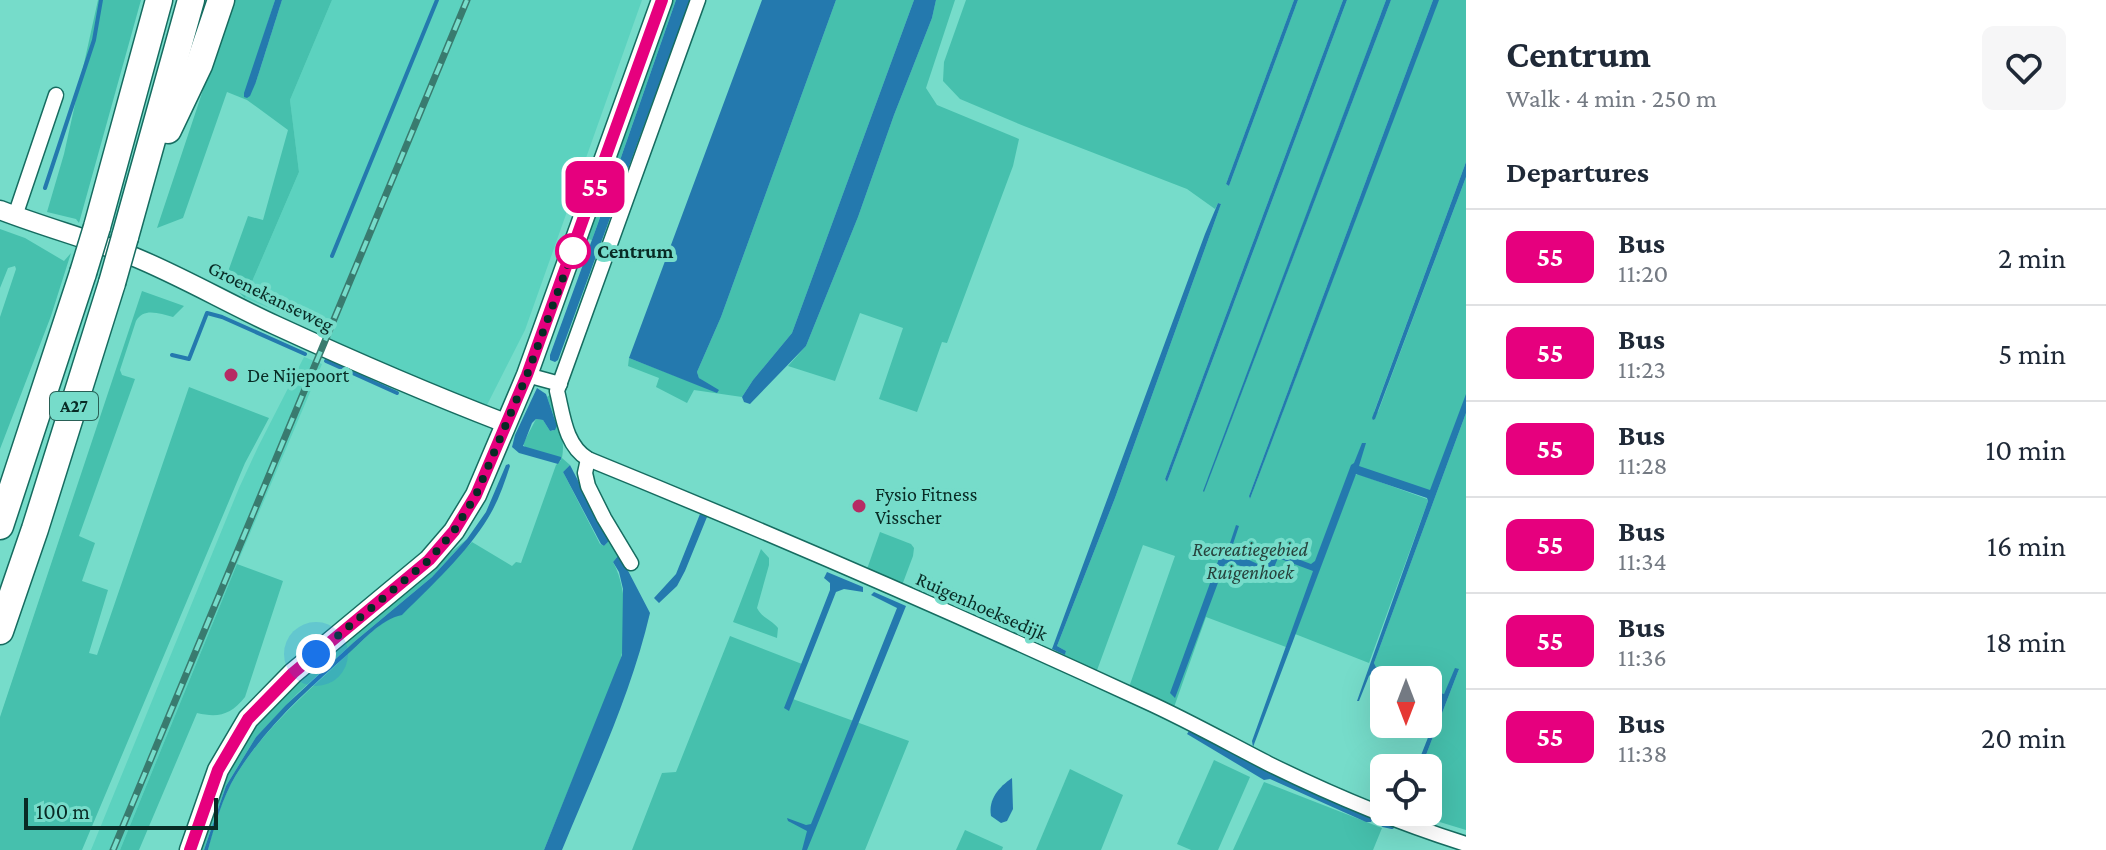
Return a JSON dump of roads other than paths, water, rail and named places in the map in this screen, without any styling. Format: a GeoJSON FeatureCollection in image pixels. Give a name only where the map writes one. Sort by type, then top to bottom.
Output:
{"type":"FeatureCollection","features":[{"type":"Feature","properties":{"kind":"highway","name":"A27"},"geometry":{"type":"LineString","coordinates":[[0,526],[97,227],[159,0]]}},
{"type":"Feature","properties":{"kind":"highway","name":"A27"},"geometry":{"type":"LineString","coordinates":[[0,631],[112,283],[191,0]]}},
{"type":"Feature","properties":{"kind":"highway","name":"A27"},"geometry":{"type":"LineString","coordinates":[[139,192],[199,65],[221,0]]}},
{"type":"Feature","properties":{"kind":"main road"},"geometry":{"type":"LineString","coordinates":[[190,850],[218,770],[248,719],[293,673],[429,560],[454,531],[476,495],[527,375],[662,0]]}},
{"type":"Feature","properties":{"kind":"street"},"geometry":{"type":"LineString","coordinates":[[631,563],[588,486],[585,473],[588,459],[575,450],[569,439],[557,391],[698,0]]}},
{"type":"Feature","properties":{"kind":"street","name":"Groenekanseweg"},"geometry":{"type":"LineString","coordinates":[[56,95],[7,213],[134,257],[411,386],[505,423]]}},
{"type":"Feature","properties":{"kind":"street"},"geometry":{"type":"LineString","coordinates":[[527,375],[560,384]]}},
{"type":"Feature","properties":{"kind":"street","name":"Ruigenhoeksedijk"},"geometry":{"type":"LineString","coordinates":[[588,459],[792,543],[1071,667],[1352,801],[1466,844]]}},
{"type":"Feature","properties":{"kind":"water"},"geometry":{"type":"Polygon","coordinates":[[[275,0],[282,0],[256,82],[247,98],[244,93],[275,0]]]}},
{"type":"Feature","properties":{"kind":"water"},"geometry":{"type":"Polygon","coordinates":[[[676,0],[690,0],[555,362],[550,360],[550,355],[676,0]]]}},
{"type":"Feature","properties":{"kind":"water"},"geometry":{"type":"Polygon","coordinates":[[[762,0],[836,0],[721,317],[697,372],[699,378],[719,390],[717,393],[629,358],[762,0]]]}},
{"type":"Feature","properties":{"kind":"water"},"geometry":{"type":"Polygon","coordinates":[[[914,0],[936,0],[932,18],[806,346],[750,404],[744,402],[742,397],[753,380],[792,333],[914,0]]]}},
{"type":"Feature","properties":{"kind":"water"},"geometry":{"type":"Polygon","coordinates":[[[1294,0],[1298,0],[1229,186],[1226,184],[1294,0]]]}},
{"type":"Feature","properties":{"kind":"water"},"geometry":{"type":"Polygon","coordinates":[[[1343,0],[1347,0],[1167,482],[1165,479],[1343,0]]]}},
{"type":"Feature","properties":{"kind":"water"},"geometry":{"type":"Polygon","coordinates":[[[1386,0],[1391,0],[1204,492],[1203,491],[1386,0]]]}},
{"type":"Feature","properties":{"kind":"water"},"geometry":{"type":"Polygon","coordinates":[[[1433,0],[1439,0],[1250,499],[1249,496],[1433,0]]]}},
{"type":"Feature","properties":{"kind":"water"},"geometry":{"type":"Polygon","coordinates":[[[1466,162],[1466,177],[1373,420],[1372,418],[1466,162]]]}},
{"type":"Feature","properties":{"kind":"water"},"geometry":{"type":"Polygon","coordinates":[[[1218,203],[1221,204],[1115,498],[1057,646],[1066,651],[1065,655],[1052,649],[1218,203]]]}},
{"type":"Feature","properties":{"kind":"water"},"geometry":{"type":"Polygon","coordinates":[[[537,388],[546,394],[557,426],[550,431],[543,420],[536,419],[523,446],[561,457],[558,464],[519,453],[512,447],[537,388]]]}},
{"type":"Feature","properties":{"kind":"water"},"geometry":{"type":"Polygon","coordinates":[[[1466,394],[1466,413],[1374,663],[1376,666],[1370,666],[1370,675],[1359,701],[1357,701],[1428,501],[1427,498],[1356,474],[1253,747],[1252,741],[1313,571],[1278,558],[1270,577],[1230,562],[1225,564],[1175,698],[1170,693],[1221,553],[1228,549],[1236,525],[1239,526],[1232,552],[1264,567],[1274,550],[1311,564],[1315,561],[1362,443],[1366,443],[1359,466],[1430,490],[1466,394]]]}},
{"type":"Feature","properties":{"kind":"water"},"geometry":{"type":"Polygon","coordinates":[[[509,464],[492,512],[459,557],[402,615],[380,626],[317,682],[260,741],[231,784],[208,850],[204,850],[226,786],[256,737],[354,642],[432,577],[467,539],[486,512],[509,464]]]}},
{"type":"Feature","properties":{"kind":"water"},"geometry":{"type":"Polygon","coordinates":[[[570,465],[609,541],[604,546],[563,472],[570,465]]]}},
{"type":"Feature","properties":{"kind":"water"},"geometry":{"type":"Polygon","coordinates":[[[700,514],[707,517],[685,571],[677,586],[659,603],[654,598],[676,574],[700,514]]]}},
{"type":"Feature","properties":{"kind":"water"},"geometry":{"type":"Polygon","coordinates":[[[618,556],[650,613],[622,703],[562,850],[544,850],[622,655],[623,589],[613,562],[618,556]]]}},
{"type":"Feature","properties":{"kind":"water"},"geometry":{"type":"Polygon","coordinates":[[[827,572],[863,587],[863,592],[844,589],[836,592],[789,711],[784,708],[830,590],[830,583],[824,578],[827,572]]]}},
{"type":"Feature","properties":{"kind":"water"},"geometry":{"type":"Polygon","coordinates":[[[874,592],[906,606],[807,850],[802,850],[807,831],[787,818],[811,824],[897,608],[871,595],[874,592]]]}},
{"type":"Feature","properties":{"kind":"water"},"geometry":{"type":"Polygon","coordinates":[[[1455,668],[1459,669],[1442,713],[1444,694],[1455,668]]]}},
{"type":"Feature","properties":{"kind":"water"},"geometry":{"type":"Polygon","coordinates":[[[1189,731],[1370,817],[1370,822],[1270,779],[1264,780],[1187,734],[1189,731]]]}},
{"type":"Feature","properties":{"kind":"water"},"geometry":{"type":"Polygon","coordinates":[[[1428,738],[1433,738],[1426,754],[1422,754],[1428,738]]]}},
{"type":"Feature","properties":{"kind":"water"},"geometry":{"type":"Polygon","coordinates":[[[1012,778],[1013,809],[1007,821],[1001,823],[991,816],[991,804],[999,789],[1012,778]]]}},
{"type":"Feature","properties":{"kind":"waterway"},"geometry":{"type":"LineString","coordinates":[[45,188],[94,40],[101,0]]}},
{"type":"Feature","properties":{"kind":"waterway"},"geometry":{"type":"LineString","coordinates":[[332,256],[437,0]]}},
{"type":"Feature","properties":{"kind":"waterway"},"geometry":{"type":"LineString","coordinates":[[172,355],[189,359],[207,313],[305,354]]}},
{"type":"Feature","properties":{"kind":"waterway"},"geometry":{"type":"LineString","coordinates":[[326,361],[397,393]]}},
{"type":"Feature","properties":{"kind":"waterway"},"geometry":{"type":"LineString","coordinates":[[1388,826],[1392,827]]}},
{"type":"Feature","properties":{"kind":"railway"},"geometry":{"type":"LineString","coordinates":[[113,850],[467,0]]}},
{"type":"Feature","properties":{"kind":"place","name":"Centrum"},"geometry":{"type":"Point","coordinates":[573,251]}},
{"type":"Feature","properties":{"kind":"place","name":"De Nijepoort"},"geometry":{"type":"Point","coordinates":[231,375]}},
{"type":"Feature","properties":{"kind":"place","name":"Fysio Fitness Visscher"},"geometry":{"type":"Point","coordinates":[859,506]}},
{"type":"Feature","properties":{"kind":"park label","name":"Recreatiegebied Ruigenhoek"},"geometry":{"type":"Point","coordinates":[1250,560]}}]}
